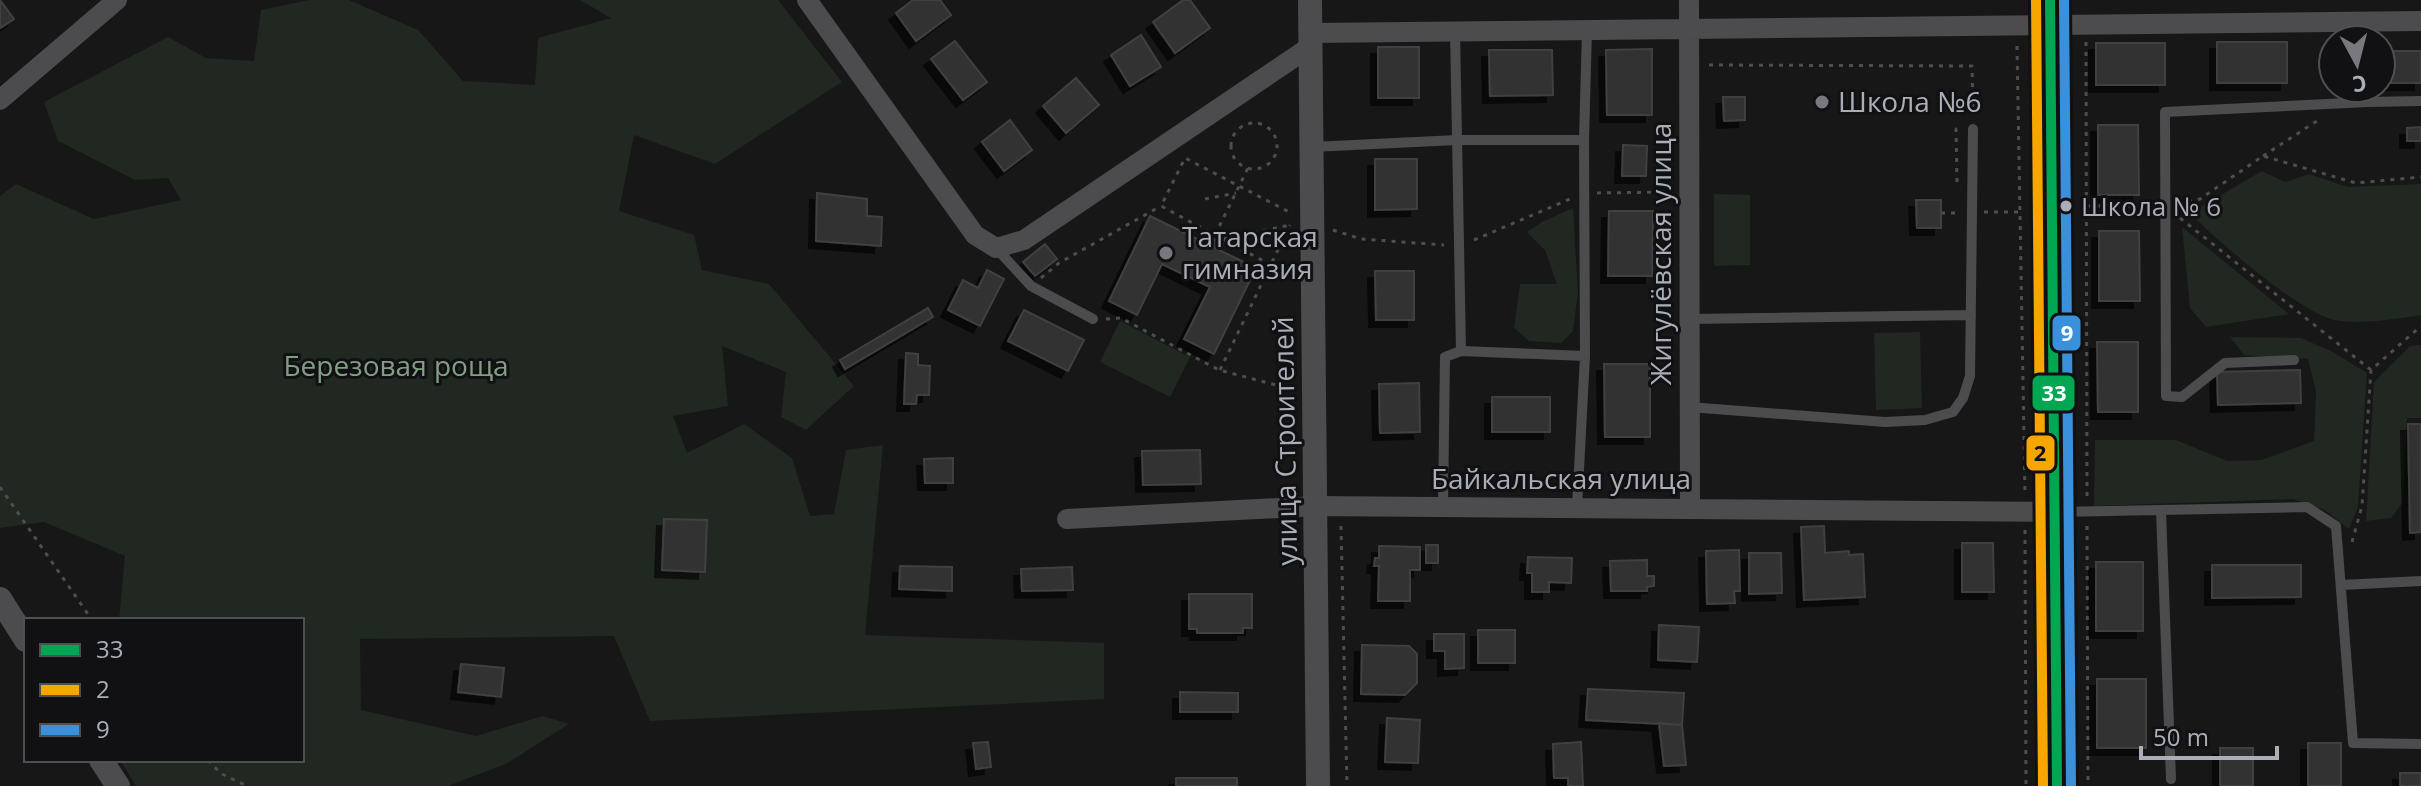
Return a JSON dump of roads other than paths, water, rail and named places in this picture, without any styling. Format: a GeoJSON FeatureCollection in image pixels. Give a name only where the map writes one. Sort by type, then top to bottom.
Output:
{"type":"FeatureCollection","features":[{"type":"Feature","properties":{"kind":"main road"},"geometry":{"type":"LineString","coordinates":[[2050,12],[2057,786]]}},
{"type":"Feature","properties":{"kind":"street"},"geometry":{"type":"LineString","coordinates":[[0,100],[117,0]]}},
{"type":"Feature","properties":{"kind":"street"},"geometry":{"type":"LineString","coordinates":[[807,0],[975,235],[996,248],[1024,240],[1310,39],[1455,31],[2017,25],[2050,12],[2086,25],[2317,30]]}},
{"type":"Feature","properties":{"kind":"street","name":"улица Строителей"},"geometry":{"type":"LineString","coordinates":[[1310,0],[1312,147],[1299,221],[1314,393],[1318,786]]}},
{"type":"Feature","properties":{"kind":"street","name":"Жигулёвская улица"},"geometry":{"type":"LineString","coordinates":[[1689,0],[1690,507]]}},
{"type":"Feature","properties":{"kind":"street"},"geometry":{"type":"LineString","coordinates":[[2397,25],[2421,21]]}},
{"type":"Feature","properties":{"kind":"street","name":"Байкальская улица"},"geometry":{"type":"LineString","coordinates":[[1067,519],[1316,506],[2054,512]]}},
{"type":"Feature","properties":{"kind":"street"},"geometry":{"type":"LineString","coordinates":[[0,599],[24,637]]}},
{"type":"Feature","properties":{"kind":"street"},"geometry":{"type":"LineString","coordinates":[[102,762],[118,786]]}},
{"type":"Feature","properties":{"kind":"lane"},"geometry":{"type":"LineString","coordinates":[[1577,507],[1585,356],[1587,30]]}},
{"type":"Feature","properties":{"kind":"lane"},"geometry":{"type":"LineString","coordinates":[[1455,31],[1461,351]]}},
{"type":"Feature","properties":{"kind":"lane"},"geometry":{"type":"LineString","coordinates":[[2397,101],[2421,101]]}},
{"type":"Feature","properties":{"kind":"lane"},"geometry":{"type":"LineString","coordinates":[[2294,360],[2225,363],[2182,397],[2166,396],[2165,112],[2324,104]]}},
{"type":"Feature","properties":{"kind":"lane"},"geometry":{"type":"LineString","coordinates":[[1689,407],[1885,422],[1925,420],[1953,412],[1963,398],[1970,376],[1973,129]]}},
{"type":"Feature","properties":{"kind":"lane"},"geometry":{"type":"LineString","coordinates":[[1312,147],[1457,140],[1584,140]]}},
{"type":"Feature","properties":{"kind":"lane"},"geometry":{"type":"LineString","coordinates":[[996,248],[1031,286],[1093,319]]}},
{"type":"Feature","properties":{"kind":"lane"},"geometry":{"type":"LineString","coordinates":[[1689,319],[1971,315]]}},
{"type":"Feature","properties":{"kind":"lane"},"geometry":{"type":"LineString","coordinates":[[1443,506],[1445,357],[1461,351],[1585,356]]}},
{"type":"Feature","properties":{"kind":"lane"},"geometry":{"type":"LineString","coordinates":[[2054,512],[2307,507],[2336,526],[2353,743],[2421,744]]}},
{"type":"Feature","properties":{"kind":"lane"},"geometry":{"type":"LineString","coordinates":[[2161,511],[2171,779]]}},
{"type":"Feature","properties":{"kind":"lane"},"geometry":{"type":"LineString","coordinates":[[2341,585],[2421,581]]}},
{"type":"Feature","properties":{"kind":"place","name":"Школа №6"},"geometry":{"type":"Point","coordinates":[1822,102]}},
{"type":"Feature","properties":{"kind":"place","name":"Школа № 6"},"geometry":{"type":"Point","coordinates":[2066,206]}},
{"type":"Feature","properties":{"kind":"place","name":"Татарская гимназия"},"geometry":{"type":"Point","coordinates":[1166,253]}},
{"type":"Feature","properties":{"kind":"park label","name":"Березовая роща"},"geometry":{"type":"Point","coordinates":[396,366]}}]}
